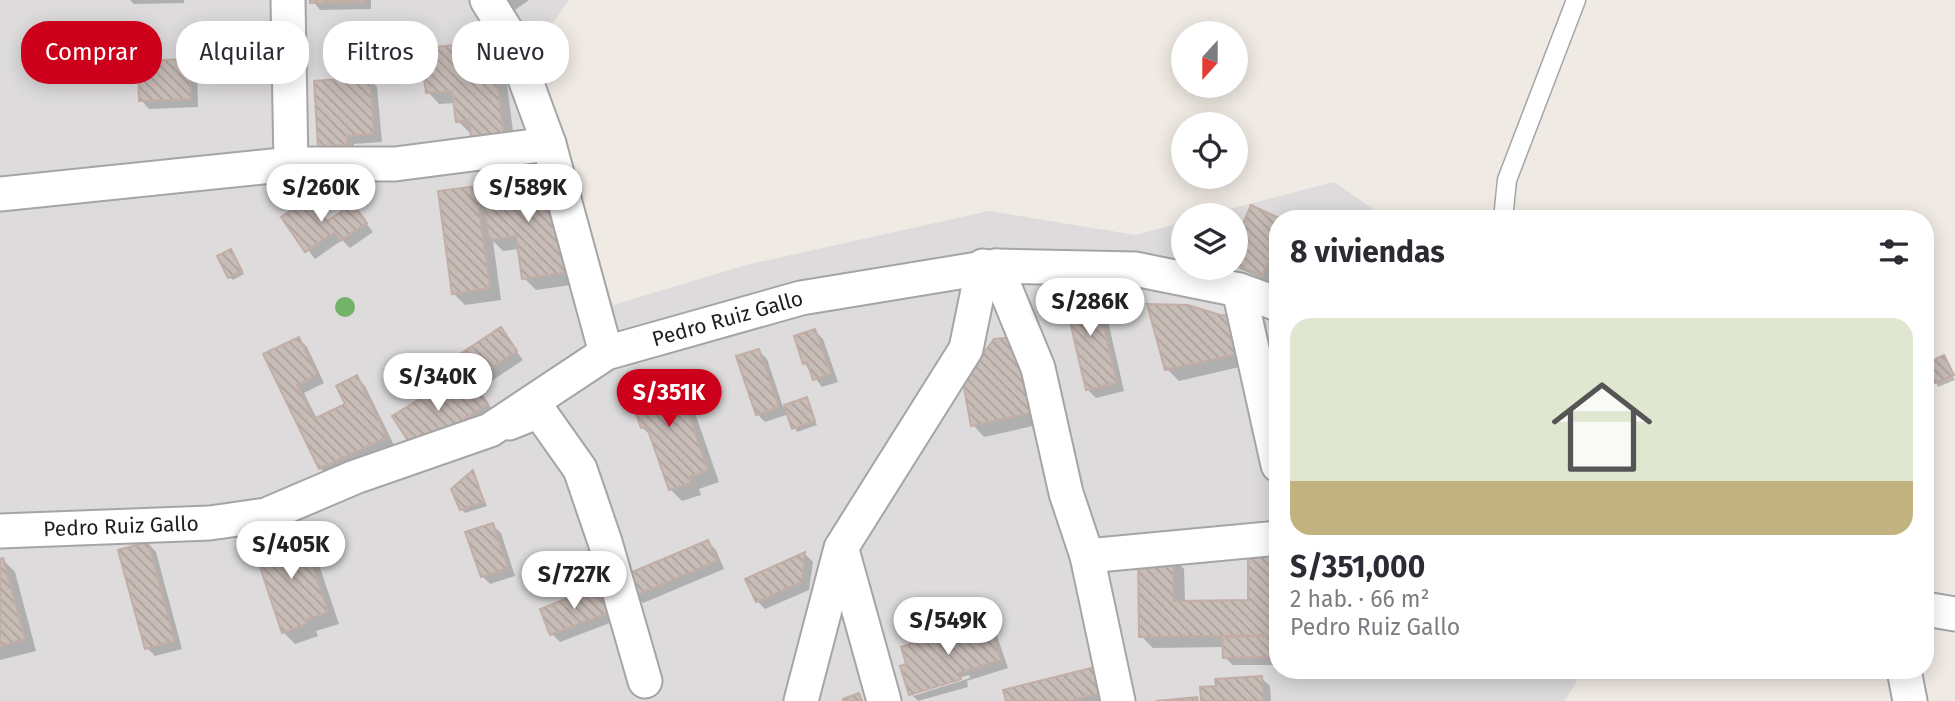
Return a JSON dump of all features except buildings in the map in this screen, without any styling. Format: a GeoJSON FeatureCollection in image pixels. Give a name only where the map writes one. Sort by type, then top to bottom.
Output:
{"type":"FeatureCollection","features":[{"type":"Feature","properties":{"kind":"street"},"geometry":{"type":"LineString","coordinates":[[288,0],[290,164]]}},
{"type":"Feature","properties":{"kind":"street"},"geometry":{"type":"LineString","coordinates":[[487,0],[509,35],[549,144],[606,353]]}},
{"type":"Feature","properties":{"kind":"street"},"geometry":{"type":"LineString","coordinates":[[0,194],[290,164],[395,164],[549,144]]}},
{"type":"Feature","properties":{"kind":"street"},"geometry":{"type":"LineString","coordinates":[[801,701],[841,548],[966,349],[989,266]]}},
{"type":"Feature","properties":{"kind":"street"},"geometry":{"type":"LineString","coordinates":[[989,266],[1038,368],[1066,493],[1087,556],[1118,701]]}},
{"type":"Feature","properties":{"kind":"street","name":"Pedro Ruiz Gallo"},"geometry":{"type":"LineString","coordinates":[[0,531],[210,523],[266,515],[355,477],[490,430],[606,353],[801,298],[891,285],[989,266],[1135,269],[1239,290],[1269,301]]}},
{"type":"Feature","properties":{"kind":"street"},"geometry":{"type":"LineString","coordinates":[[1239,290],[1269,425]]}},
{"type":"Feature","properties":{"kind":"street"},"geometry":{"type":"LineString","coordinates":[[490,430],[539,411],[580,469],[605,542],[645,681]]}},
{"type":"Feature","properties":{"kind":"street"},"geometry":{"type":"LineString","coordinates":[[1087,556],[1269,539]]}},
{"type":"Feature","properties":{"kind":"street"},"geometry":{"type":"LineString","coordinates":[[841,548],[884,701]]}},
{"type":"Feature","properties":{"kind":"street"},"geometry":{"type":"LineString","coordinates":[[1934,610],[1955,614]]}},
{"type":"Feature","properties":{"kind":"street"},"geometry":{"type":"LineString","coordinates":[[1906,679],[1910,701]]}},
{"type":"Feature","properties":{"kind":"lane"},"geometry":{"type":"LineString","coordinates":[[1504,210],[1507,180],[1576,0]]}},
{"type":"Feature","properties":{"kind":"shaded area"},"geometry":{"type":"Polygon","coordinates":[[[0,0],[569,0],[554,21],[452,21],[452,84],[543,84],[613,305],[746,265],[989,211],[1136,235],[1171,225],[1171,280],[1248,280],[1248,204],[1334,182],[1374,210],[1269,210],[1269,679],[1578,679],[1565,701],[0,701],[0,0]]]}}]}
